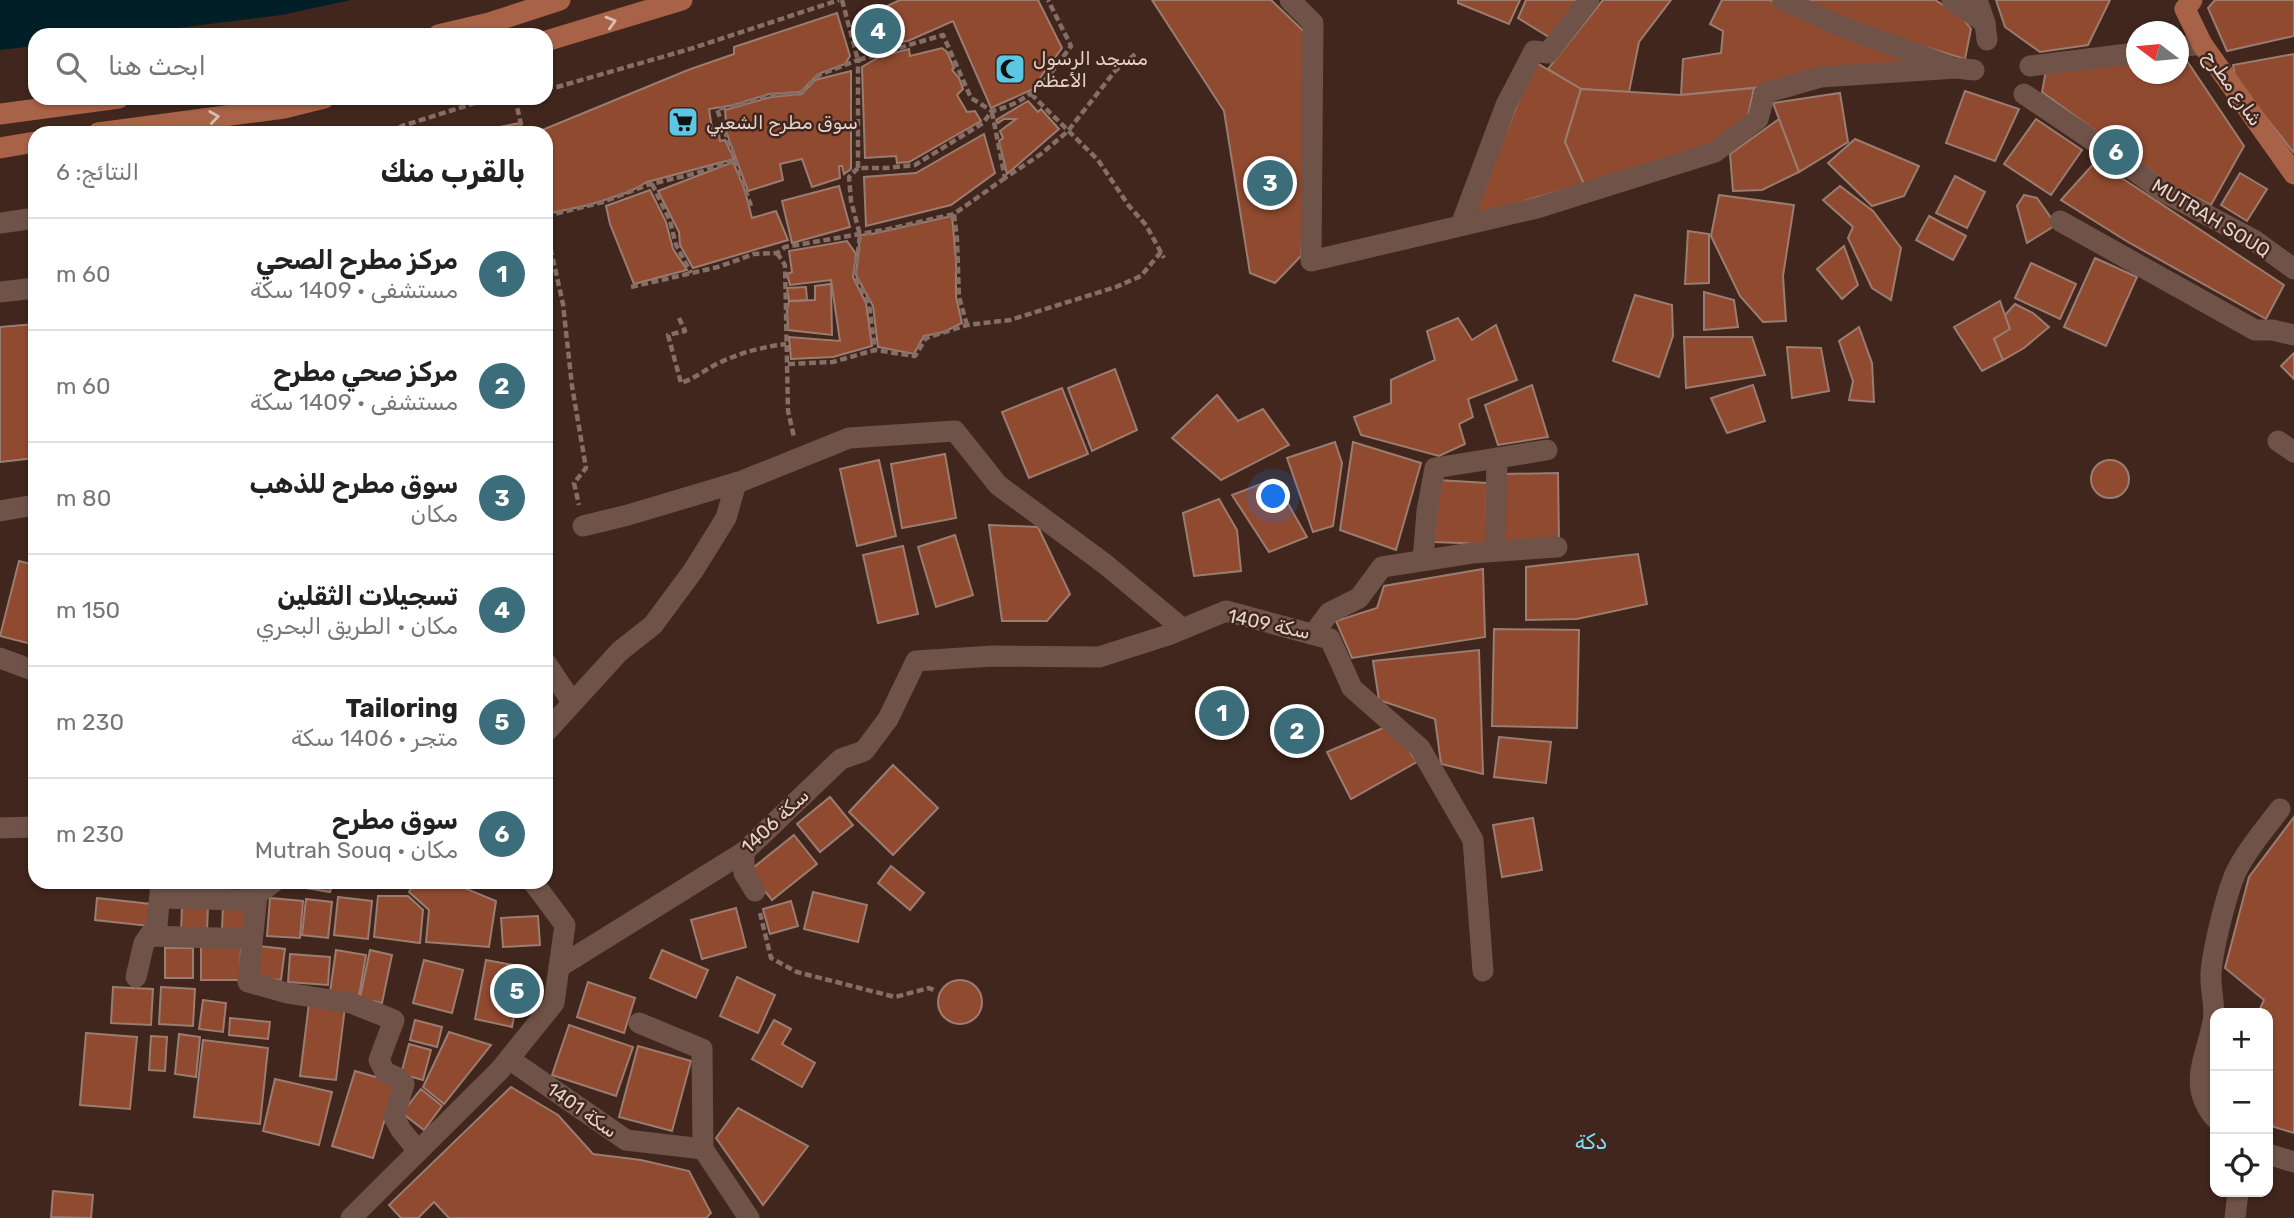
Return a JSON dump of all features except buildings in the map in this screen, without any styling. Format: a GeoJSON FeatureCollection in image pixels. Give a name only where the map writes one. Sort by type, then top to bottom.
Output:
{"type":"FeatureCollection","features":[{"type":"Feature","properties":{"kind":"main road"},"geometry":{"type":"LineString","coordinates":[[468,28],[559,0]]}},
{"type":"Feature","properties":{"kind":"main road"},"geometry":{"type":"LineString","coordinates":[[553,39],[682,0]]}},
{"type":"Feature","properties":{"kind":"main road","name":"شارع مطرح"},"geometry":{"type":"LineString","coordinates":[[2185,3],[2202,44],[2294,174]]}},
{"type":"Feature","properties":{"kind":"main road"},"geometry":{"type":"LineString","coordinates":[[0,114],[66,105]]}},
{"type":"Feature","properties":{"kind":"main road"},"geometry":{"type":"LineString","coordinates":[[150,126],[296,105]]}},
{"type":"Feature","properties":{"kind":"main road"},"geometry":{"type":"LineString","coordinates":[[0,148],[28,143]]}},
{"type":"Feature","properties":{"kind":"street"},"geometry":{"type":"LineString","coordinates":[[1290,0],[1313,23],[1311,261],[1537,208],[1715,152],[1758,119],[1765,93],[1821,77],[1965,69],[1840,26],[1783,0]]}},
{"type":"Feature","properties":{"kind":"street"},"geometry":{"type":"LineString","coordinates":[[1461,225],[1506,105],[1534,51],[1548,53],[1589,0]]}},
{"type":"Feature","properties":{"kind":"street"},"geometry":{"type":"LineString","coordinates":[[1952,0],[1986,31],[1977,0]]}},
{"type":"Feature","properties":{"kind":"street"},"geometry":{"type":"LineString","coordinates":[[2189,46],[2202,44]]}},
{"type":"Feature","properties":{"kind":"street"},"geometry":{"type":"LineString","coordinates":[[2030,66],[2126,53]]}},
{"type":"Feature","properties":{"kind":"street","name":"MUTRAH SOUQ"},"geometry":{"type":"LineString","coordinates":[[2024,94],[2162,191],[2254,240],[2294,270]]}},
{"type":"Feature","properties":{"kind":"street"},"geometry":{"type":"LineString","coordinates":[[0,223],[28,219]]}},
{"type":"Feature","properties":{"kind":"street"},"geometry":{"type":"LineString","coordinates":[[2060,221],[2255,330],[2273,330],[2294,335]]}},
{"type":"Feature","properties":{"kind":"street"},"geometry":{"type":"LineString","coordinates":[[0,292],[28,289]]}},
{"type":"Feature","properties":{"kind":"street"},"geometry":{"type":"LineString","coordinates":[[582,519],[628,515],[736,483],[849,438],[955,431],[998,485],[1105,564],[1183,629]]}},
{"type":"Feature","properties":{"kind":"street"},"geometry":{"type":"LineString","coordinates":[[1423,560],[1427,511],[1435,468],[1547,450]]}},
{"type":"Feature","properties":{"kind":"street"},"geometry":{"type":"LineString","coordinates":[[1495,551],[1497,458]]}},
{"type":"Feature","properties":{"kind":"street"},"geometry":{"type":"LineString","coordinates":[[553,724],[620,651],[653,625],[726,518],[736,483]]}},
{"type":"Feature","properties":{"kind":"street"},"geometry":{"type":"LineString","coordinates":[[0,512],[28,506]]}},
{"type":"Feature","properties":{"kind":"street"},"geometry":{"type":"LineString","coordinates":[[1314,633],[1329,614],[1359,598],[1382,567],[1495,551],[1557,547]]}},
{"type":"Feature","properties":{"kind":"street","name":"1409 سكة"},"geometry":{"type":"LineString","coordinates":[[916,661],[993,656],[1099,657],[1183,629],[1226,611],[1330,639],[1352,688],[1420,748],[1473,840],[1483,971]]}},
{"type":"Feature","properties":{"kind":"street"},"geometry":{"type":"LineString","coordinates":[[0,658],[28,668]]}},
{"type":"Feature","properties":{"kind":"street","name":"1406 سكة"},"geometry":{"type":"LineString","coordinates":[[559,967],[744,852],[841,759],[864,751],[888,719],[916,661]]}},
{"type":"Feature","properties":{"kind":"street"},"geometry":{"type":"LineString","coordinates":[[553,674],[572,702]]}},
{"type":"Feature","properties":{"kind":"street"},"geometry":{"type":"LineString","coordinates":[[2210,1110],[2199,1086],[2214,1009],[2211,974],[2213,956],[2235,873],[2280,809]]}},
{"type":"Feature","properties":{"kind":"street"},"geometry":{"type":"LineString","coordinates":[[0,828],[28,827]]}},
{"type":"Feature","properties":{"kind":"street"},"geometry":{"type":"LineString","coordinates":[[744,852],[744,873],[755,891]]}},
{"type":"Feature","properties":{"kind":"street"},"geometry":{"type":"LineString","coordinates":[[135,977],[144,943],[157,926],[160,890],[241,900],[257,895],[265,889]]}},
{"type":"Feature","properties":{"kind":"street"},"geometry":{"type":"LineString","coordinates":[[351,1218],[509,1059],[554,1003],[565,925],[538,889]]}},
{"type":"Feature","properties":{"kind":"street"},"geometry":{"type":"LineString","coordinates":[[257,895],[248,982],[287,993],[351,1003],[394,1020],[379,1060],[385,1072],[404,1084],[394,1118],[418,1151]]}},
{"type":"Feature","properties":{"kind":"street"},"geometry":{"type":"LineString","coordinates":[[149,936],[252,939]]}},
{"type":"Feature","properties":{"kind":"street"},"geometry":{"type":"LineString","coordinates":[[639,1023],[702,1049],[703,1149],[749,1218]]}},
{"type":"Feature","properties":{"kind":"street","name":"سكة 1401"},"geometry":{"type":"LineString","coordinates":[[509,1059],[626,1140],[703,1149]]}},
{"type":"Feature","properties":{"kind":"street"},"geometry":{"type":"LineString","coordinates":[[2273,1156],[2294,1162]]}},
{"type":"Feature","properties":{"kind":"street"},"geometry":{"type":"LineString","coordinates":[[2235,1218],[2237,1197]]}},
{"type":"Feature","properties":{"kind":"path"},"geometry":{"type":"LineString","coordinates":[[553,87],[690,49],[841,0],[858,60],[858,168]]}},
{"type":"Feature","properties":{"kind":"path"},"geometry":{"type":"LineString","coordinates":[[876,350],[869,304],[855,275],[860,235],[851,201],[849,177],[858,168],[915,165],[983,123],[992,111],[1012,106],[1031,94],[1071,46],[1048,0]]}},
{"type":"Feature","properties":{"kind":"path"},"geometry":{"type":"LineString","coordinates":[[751,205],[717,109],[770,95],[801,93],[819,75],[858,60],[943,35],[971,98],[992,111],[1005,178]]}},
{"type":"Feature","properties":{"kind":"path"},"geometry":{"type":"LineString","coordinates":[[631,287],[718,267],[754,254],[777,253],[785,247],[798,244],[860,235],[954,214],[1041,154],[1068,131],[1115,71],[1138,52]]}},
{"type":"Feature","properties":{"kind":"path"},"geometry":{"type":"LineString","coordinates":[[1031,94],[1098,160],[1129,206],[1146,225],[1164,258]]}},
{"type":"Feature","properties":{"kind":"path"},"geometry":{"type":"LineString","coordinates":[[402,126],[469,105]]}},
{"type":"Feature","properties":{"kind":"path"},"geometry":{"type":"LineString","coordinates":[[517,105],[521,126]]}},
{"type":"Feature","properties":{"kind":"path"},"geometry":{"type":"LineString","coordinates":[[553,214],[603,202],[652,184],[735,160]]}},
{"type":"Feature","properties":{"kind":"path"},"geometry":{"type":"LineString","coordinates":[[652,184],[670,221],[676,245],[691,273]]}},
{"type":"Feature","properties":{"kind":"path"},"geometry":{"type":"LineString","coordinates":[[954,214],[958,297],[967,326]]}},
{"type":"Feature","properties":{"kind":"path"},"geometry":{"type":"LineString","coordinates":[[788,364],[833,362],[876,350],[915,356],[926,338],[967,326],[1010,320],[1116,287],[1141,276],[1161,252]]}},
{"type":"Feature","properties":{"kind":"path"},"geometry":{"type":"LineString","coordinates":[[777,253],[785,265],[788,411],[798,459]]}},
{"type":"Feature","properties":{"kind":"path"},"geometry":{"type":"LineString","coordinates":[[553,259],[563,304],[572,386],[586,468],[574,483],[582,519]]}},
{"type":"Feature","properties":{"kind":"path"},"geometry":{"type":"LineString","coordinates":[[678,318],[685,331],[668,335],[681,383],[756,348],[786,344]]}},
{"type":"Feature","properties":{"kind":"path"},"geometry":{"type":"LineString","coordinates":[[755,891],[771,958],[797,972],[895,998],[929,988],[936,991]]}},
{"type":"Feature","properties":{"kind":"water"},"geometry":{"type":"Polygon","coordinates":[[[0,0],[351,0],[281,15],[178,28],[28,28],[28,47],[0,50],[0,0]]]}},
{"type":"Feature","properties":{"kind":"place","name":"تسجيلات الثقلين"},"geometry":{"type":"Point","coordinates":[878,31]}},
{"type":"Feature","properties":{"kind":"place","name":"مسجد الرسول الأعظم"},"geometry":{"type":"Point","coordinates":[1010,69]}},
{"type":"Feature","properties":{"kind":"place","name":"سوق مطرح الشعبي"},"geometry":{"type":"Point","coordinates":[683,122]}},
{"type":"Feature","properties":{"kind":"place","name":"سوق مطرح"},"geometry":{"type":"Point","coordinates":[2116,152]}},
{"type":"Feature","properties":{"kind":"place","name":"سوق مطرح للذهب"},"geometry":{"type":"Point","coordinates":[1270,183]}},
{"type":"Feature","properties":{"kind":"place","name":"مركز مطرح الصحي"},"geometry":{"type":"Point","coordinates":[1222,713]}},
{"type":"Feature","properties":{"kind":"place","name":"مركز صحي مطرح"},"geometry":{"type":"Point","coordinates":[1297,731]}},
{"type":"Feature","properties":{"kind":"place","name":"Tailoring"},"geometry":{"type":"Point","coordinates":[517,991]}},
{"type":"Feature","properties":{"kind":"district","name":"دكة"},"geometry":{"type":"Point","coordinates":[1591,1141]}}]}
